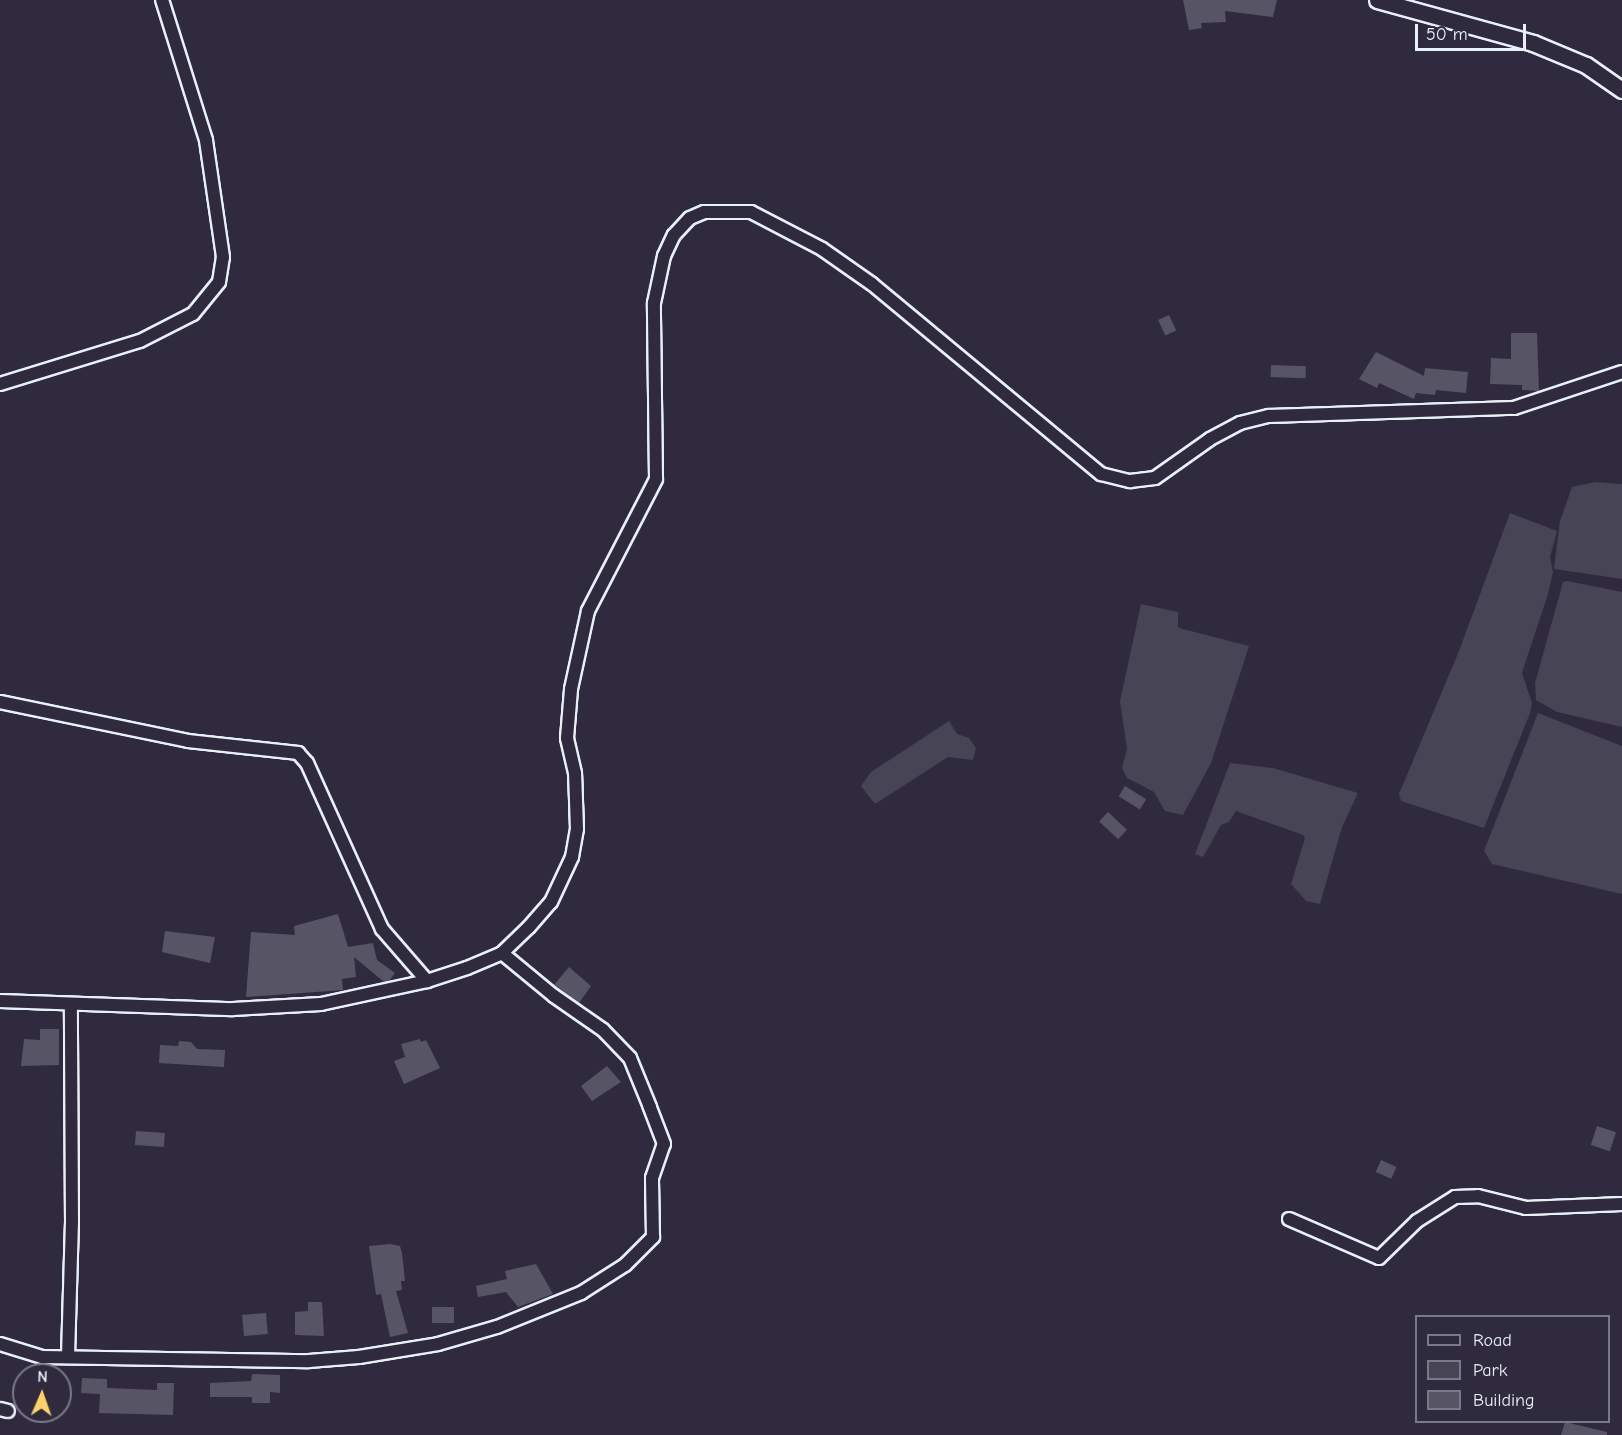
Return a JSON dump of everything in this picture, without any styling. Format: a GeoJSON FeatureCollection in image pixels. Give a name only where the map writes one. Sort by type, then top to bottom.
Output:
{"type":"FeatureCollection","features":[{"type":"Feature","properties":{"kind":"street"},"geometry":{"type":"LineString","coordinates":[[0,384],[140,341],[193,314],[219,282],[223,257],[206,140],[162,0]]}},
{"type":"Feature","properties":{"kind":"street"},"geometry":{"type":"LineString","coordinates":[[1377,0],[1533,43],[1586,65],[1622,90]]}},
{"type":"Feature","properties":{"kind":"street"},"geometry":{"type":"LineString","coordinates":[[0,1001],[279,1007],[333,1001],[427,981],[502,953],[551,902],[572,857],[577,829],[574,773],[567,738],[578,649],[588,611],[656,479],[654,303],[664,256],[674,235],[690,218],[717,209],[751,212],[822,249],[872,284],[1092,468],[1101,474],[1130,481],[1155,478],[1210,439],[1240,423],[1269,416],[1514,408],[1622,372]]}},
{"type":"Feature","properties":{"kind":"street"},"geometry":{"type":"LineString","coordinates":[[0,702],[188,741],[298,753],[307,763],[382,929],[427,981]]}},
{"type":"Feature","properties":{"kind":"street"},"geometry":{"type":"LineString","coordinates":[[0,1344],[25,1355],[309,1361],[359,1357],[438,1344],[497,1327],[580,1293],[625,1265],[653,1237],[652,1178],[664,1144],[650,1107],[630,1058],[603,1030],[554,996],[502,953]]}},
{"type":"Feature","properties":{"kind":"street"},"geometry":{"type":"LineString","coordinates":[[68,1356],[72,1223],[71,1004]]}},
{"type":"Feature","properties":{"kind":"street"},"geometry":{"type":"LineString","coordinates":[[1289,1219],[1379,1258],[1417,1221],[1455,1197],[1478,1196],[1526,1208],[1622,1204]]}},
{"type":"Feature","properties":{"kind":"green space"},"geometry":{"type":"Polygon","coordinates":[[[1595,482],[1622,484],[1622,579],[1554,569],[1560,521],[1572,487],[1595,482]]]}},
{"type":"Feature","properties":{"kind":"green space"},"geometry":{"type":"Polygon","coordinates":[[[1510,513],[1557,531],[1550,557],[1553,572],[1548,594],[1522,673],[1532,703],[1530,713],[1484,828],[1401,801],[1399,794],[1459,651],[1510,513]]]}},
{"type":"Feature","properties":{"kind":"green space"},"geometry":{"type":"Polygon","coordinates":[[[1563,582],[1622,592],[1622,727],[1557,712],[1536,700],[1535,683],[1563,582]]]}},
{"type":"Feature","properties":{"kind":"green space"},"geometry":{"type":"Polygon","coordinates":[[[1141,604],[1178,612],[1178,627],[1183,629],[1249,646],[1211,763],[1183,815],[1165,811],[1154,792],[1127,778],[1122,768],[1127,749],[1120,701],[1141,604]]]}},
{"type":"Feature","properties":{"kind":"green space"},"geometry":{"type":"Polygon","coordinates":[[[1538,713],[1622,746],[1622,894],[1492,864],[1484,851],[1538,713]]]}},
{"type":"Feature","properties":{"kind":"green space"},"geometry":{"type":"Polygon","coordinates":[[[949,721],[957,734],[969,738],[976,748],[973,760],[948,757],[875,804],[861,786],[871,772],[949,721]]]}},
{"type":"Feature","properties":{"kind":"green space"},"geometry":{"type":"Polygon","coordinates":[[[1230,763],[1273,768],[1358,793],[1342,827],[1320,904],[1306,901],[1291,884],[1305,838],[1303,835],[1236,811],[1229,822],[1221,825],[1203,857],[1195,854],[1230,763]]]}},
{"type":"Feature","properties":{"kind":"building"},"geometry":{"type":"Polygon","coordinates":[[[1183,0],[1277,0],[1273,17],[1225,11],[1226,22],[1201,23],[1202,28],[1189,30],[1183,0]]]}},
{"type":"Feature","properties":{"kind":"building"},"geometry":{"type":"Polygon","coordinates":[[[1169,315],[1176,330],[1165,335],[1158,320],[1169,315]]]}},
{"type":"Feature","properties":{"kind":"building"},"geometry":{"type":"Polygon","coordinates":[[[1511,333],[1537,333],[1539,391],[1522,390],[1522,385],[1490,384],[1491,358],[1511,359],[1511,333]]]}},
{"type":"Feature","properties":{"kind":"building"},"geometry":{"type":"Polygon","coordinates":[[[1376,352],[1424,376],[1425,368],[1468,372],[1466,393],[1436,390],[1435,395],[1416,393],[1414,399],[1379,383],[1377,388],[1359,379],[1376,352]]]}},
{"type":"Feature","properties":{"kind":"building"},"geometry":{"type":"Polygon","coordinates":[[[1271,365],[1306,366],[1306,378],[1271,377],[1271,365]]]}},
{"type":"Feature","properties":{"kind":"building"},"geometry":{"type":"Polygon","coordinates":[[[1125,786],[1146,799],[1140,809],[1119,796],[1125,786]]]}},
{"type":"Feature","properties":{"kind":"building"},"geometry":{"type":"Polygon","coordinates":[[[1108,812],[1127,830],[1118,839],[1099,822],[1108,812]]]}},
{"type":"Feature","properties":{"kind":"building"},"geometry":{"type":"Polygon","coordinates":[[[338,914],[348,947],[373,943],[377,960],[395,973],[389,981],[384,982],[354,957],[356,977],[342,979],[343,990],[246,997],[251,932],[295,935],[294,926],[338,914]]]}},
{"type":"Feature","properties":{"kind":"building"},"geometry":{"type":"Polygon","coordinates":[[[165,931],[215,937],[210,963],[162,952],[165,931]]]}},
{"type":"Feature","properties":{"kind":"building"},"geometry":{"type":"Polygon","coordinates":[[[569,967],[591,986],[579,1003],[554,985],[569,967]]]}},
{"type":"Feature","properties":{"kind":"building"},"geometry":{"type":"Polygon","coordinates":[[[40,1029],[59,1029],[59,1065],[21,1066],[24,1039],[40,1040],[40,1029]]]}},
{"type":"Feature","properties":{"kind":"building"},"geometry":{"type":"Polygon","coordinates":[[[420,1039],[421,1042],[426,1040],[440,1068],[404,1084],[394,1061],[405,1057],[401,1044],[420,1039]]]}},
{"type":"Feature","properties":{"kind":"building"},"geometry":{"type":"Polygon","coordinates":[[[179,1041],[191,1042],[197,1049],[225,1050],[224,1067],[159,1063],[160,1045],[178,1046],[179,1041]]]}},
{"type":"Feature","properties":{"kind":"building"},"geometry":{"type":"Polygon","coordinates":[[[607,1066],[621,1082],[592,1101],[581,1086],[607,1066]]]}},
{"type":"Feature","properties":{"kind":"building"},"geometry":{"type":"Polygon","coordinates":[[[1597,1126],[1616,1132],[1610,1151],[1591,1145],[1597,1126]]]}},
{"type":"Feature","properties":{"kind":"building"},"geometry":{"type":"Polygon","coordinates":[[[136,1131],[165,1133],[164,1147],[135,1145],[136,1131]]]}},
{"type":"Feature","properties":{"kind":"building"},"geometry":{"type":"Polygon","coordinates":[[[1381,1160],[1397,1167],[1391,1179],[1376,1172],[1381,1160]]]}},
{"type":"Feature","properties":{"kind":"building"},"geometry":{"type":"Polygon","coordinates":[[[390,1244],[400,1246],[402,1253],[405,1281],[401,1281],[402,1290],[396,1291],[408,1333],[390,1337],[381,1294],[376,1295],[369,1246],[390,1244]]]}},
{"type":"Feature","properties":{"kind":"building"},"geometry":{"type":"Polygon","coordinates":[[[536,1264],[553,1294],[518,1307],[506,1292],[478,1297],[476,1286],[507,1279],[505,1271],[536,1264]]]}},
{"type":"Feature","properties":{"kind":"building"},"geometry":{"type":"Polygon","coordinates":[[[308,1302],[322,1302],[324,1336],[295,1335],[295,1312],[308,1311],[308,1302]]]}},
{"type":"Feature","properties":{"kind":"building"},"geometry":{"type":"Polygon","coordinates":[[[432,1307],[454,1307],[454,1323],[432,1323],[432,1307]]]}},
{"type":"Feature","properties":{"kind":"building"},"geometry":{"type":"Polygon","coordinates":[[[266,1313],[268,1334],[244,1336],[242,1315],[266,1313]]]}},
{"type":"Feature","properties":{"kind":"building"},"geometry":{"type":"Polygon","coordinates":[[[252,1374],[280,1375],[280,1393],[270,1392],[270,1403],[252,1403],[252,1397],[210,1397],[210,1383],[251,1381],[252,1374]]]}},
{"type":"Feature","properties":{"kind":"building"},"geometry":{"type":"Polygon","coordinates":[[[82,1378],[107,1379],[107,1388],[157,1390],[157,1383],[174,1383],[173,1415],[99,1413],[100,1394],[81,1393],[82,1378]]]}},
{"type":"Feature","properties":{"kind":"building"},"geometry":{"type":"Polygon","coordinates":[[[1565,1423],[1607,1432],[1607,1435],[1561,1435],[1565,1423]]]}}]}
